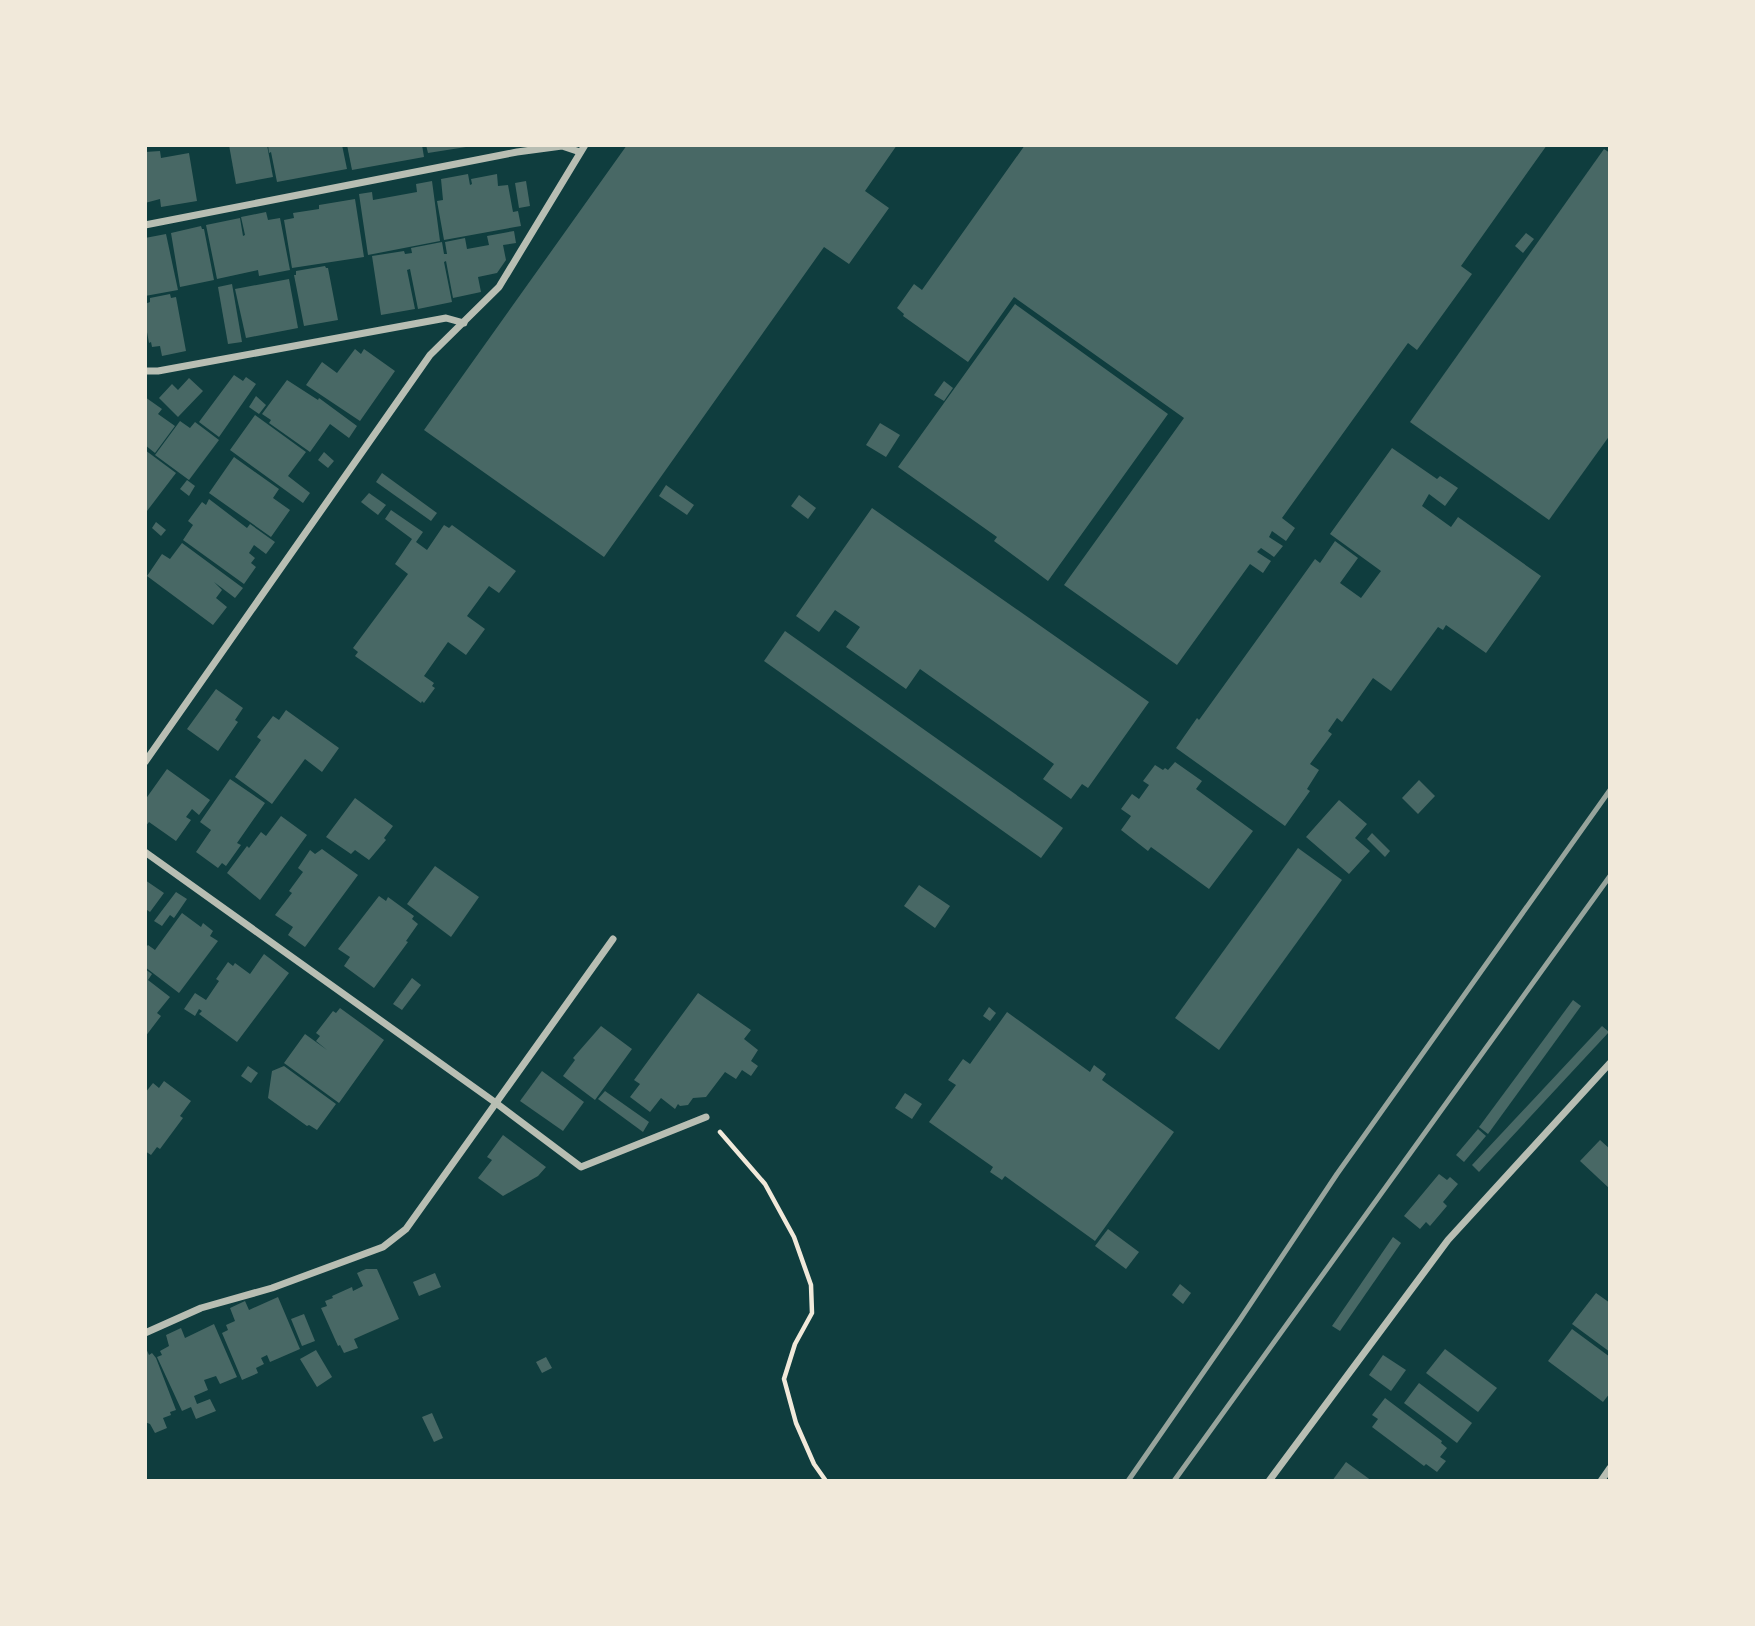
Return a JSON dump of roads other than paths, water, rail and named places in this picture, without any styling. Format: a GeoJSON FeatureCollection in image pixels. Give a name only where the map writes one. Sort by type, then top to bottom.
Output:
{"type":"FeatureCollection","features":[{"type":"Feature","properties":{"kind":"street"},"geometry":{"type":"LineString","coordinates":[[145,225],[516,148],[582,148],[499,287],[430,355],[145,762]]}},
{"type":"Feature","properties":{"kind":"street"},"geometry":{"type":"LineString","coordinates":[[145,371],[158,371],[446,318],[464,323]]}},
{"type":"Feature","properties":{"kind":"street"},"geometry":{"type":"LineString","coordinates":[[145,852],[581,1167],[706,1117]]}},
{"type":"Feature","properties":{"kind":"street"},"geometry":{"type":"LineString","coordinates":[[145,1333],[201,1308],[272,1288],[383,1247],[406,1229],[613,939]]}},
{"type":"Feature","properties":{"kind":"street"},"geometry":{"type":"LineString","coordinates":[[1269,1481],[1448,1240],[1610,1063]]}},
{"type":"Feature","properties":{"kind":"street"},"geometry":{"type":"LineString","coordinates":[[1601,1481],[1610,1468]]}},
{"type":"Feature","properties":{"kind":"railway"},"geometry":{"type":"LineString","coordinates":[[1128,1481],[1337,1174],[1610,790]]}},
{"type":"Feature","properties":{"kind":"railway"},"geometry":{"type":"LineString","coordinates":[[1174,1481],[1610,876]]}}]}
